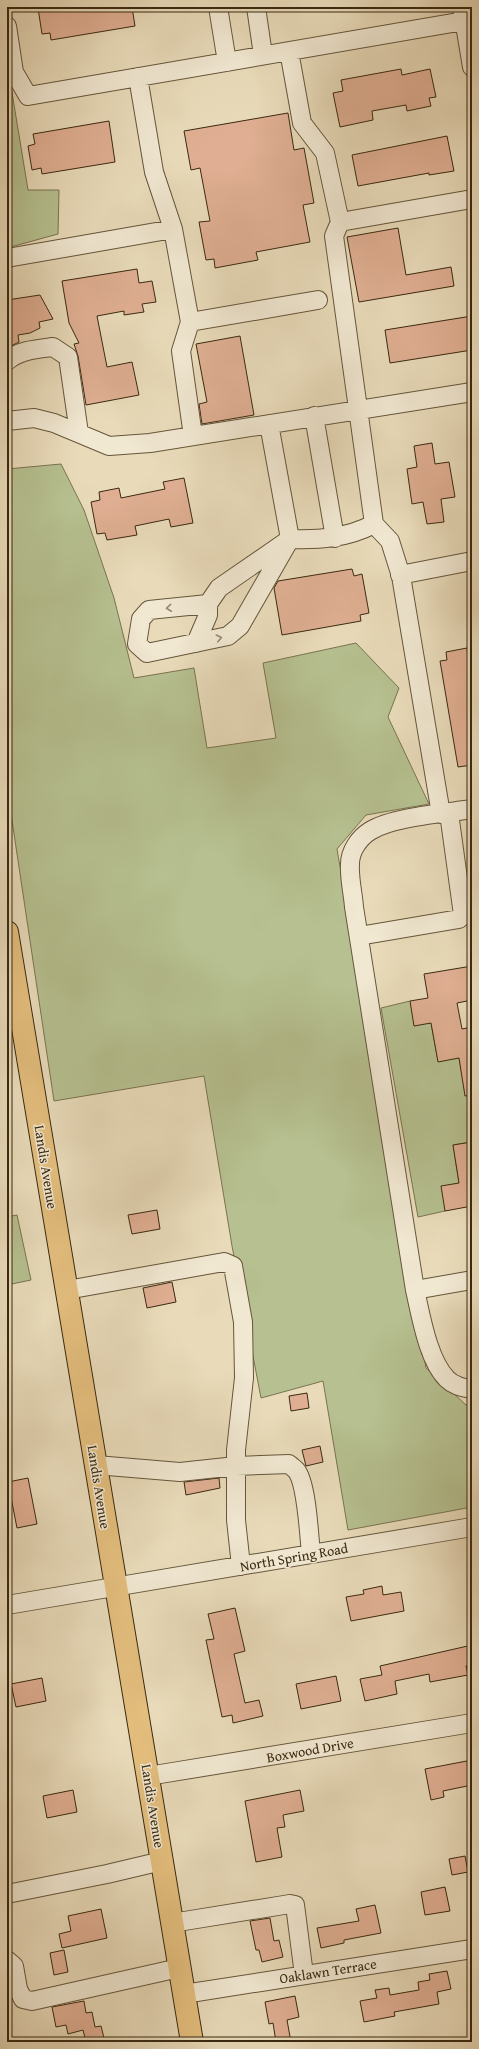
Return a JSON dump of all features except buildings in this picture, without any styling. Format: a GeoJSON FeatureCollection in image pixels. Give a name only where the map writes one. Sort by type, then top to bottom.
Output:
{"type":"FeatureCollection","features":[{"type":"Feature","properties":{"kind":"main road","name":"Landis Avenue"},"geometry":{"type":"LineString","coordinates":[[7,932],[192,2042]]}},
{"type":"Feature","properties":{"kind":"street"},"geometry":{"type":"LineString","coordinates":[[218,7],[227,62]]}},
{"type":"Feature","properties":{"kind":"street"},"geometry":{"type":"LineString","coordinates":[[256,7],[263,56]]}},
{"type":"Feature","properties":{"kind":"street"},"geometry":{"type":"LineString","coordinates":[[7,26],[14,72],[28,96],[263,56],[463,14],[472,67]]}},
{"type":"Feature","properties":{"kind":"street"},"geometry":{"type":"LineString","coordinates":[[289,51],[302,123],[325,153],[340,222],[334,236],[374,524],[390,541],[400,575],[463,915],[459,919],[359,936]]}},
{"type":"Feature","properties":{"kind":"street"},"geometry":{"type":"LineString","coordinates":[[138,77],[154,172],[173,229],[190,322],[181,351],[193,436]]}},
{"type":"Feature","properties":{"kind":"street"},"geometry":{"type":"LineString","coordinates":[[340,222],[472,199]]}},
{"type":"Feature","properties":{"kind":"street"},"geometry":{"type":"LineString","coordinates":[[7,258],[173,229]]}},
{"type":"Feature","properties":{"kind":"street"},"geometry":{"type":"LineString","coordinates":[[190,322],[318,300]]}},
{"type":"Feature","properties":{"kind":"street"},"geometry":{"type":"LineString","coordinates":[[7,361],[11,357],[31,349],[53,347],[68,358],[79,433]]}},
{"type":"Feature","properties":{"kind":"street"},"geometry":{"type":"LineString","coordinates":[[7,421],[34,418],[79,433],[109,446],[150,443],[472,392]]}},
{"type":"Feature","properties":{"kind":"street"},"geometry":{"type":"LineString","coordinates":[[314,416],[335,538]]}},
{"type":"Feature","properties":{"kind":"street"},"geometry":{"type":"LineString","coordinates":[[208,604],[150,610],[141,619],[137,644],[147,653],[228,636],[240,626],[290,540],[269,424]]}},
{"type":"Feature","properties":{"kind":"street"},"geometry":{"type":"LineString","coordinates":[[196,643],[208,615],[208,604],[219,588],[290,540],[335,538],[359,532],[374,524]]}},
{"type":"Feature","properties":{"kind":"street"},"geometry":{"type":"LineString","coordinates":[[400,575],[472,562]]}},
{"type":"Feature","properties":{"kind":"street"},"geometry":{"type":"LineString","coordinates":[[472,809],[381,826],[370,831],[358,841],[350,863],[359,936],[415,1290],[423,1323],[437,1366],[447,1380],[461,1388],[472,1389]]}},
{"type":"Feature","properties":{"kind":"street"},"geometry":{"type":"LineString","coordinates":[[67,1290],[224,1262],[232,1266],[243,1322],[244,1378],[236,1466],[236,1520],[241,1566]]}},
{"type":"Feature","properties":{"kind":"street"},"geometry":{"type":"LineString","coordinates":[[415,1290],[472,1280]]}},
{"type":"Feature","properties":{"kind":"street"},"geometry":{"type":"LineString","coordinates":[[96,1465],[180,1472],[236,1466],[289,1464],[296,1470],[304,1496],[311,1554]]}},
{"type":"Feature","properties":{"kind":"street","name":"North Spring Road"},"geometry":{"type":"LineString","coordinates":[[7,1605],[472,1527]]}},
{"type":"Feature","properties":{"kind":"street","name":"Boxwood Drive"},"geometry":{"type":"LineString","coordinates":[[148,1776],[472,1723]]}},
{"type":"Feature","properties":{"kind":"street"},"geometry":{"type":"LineString","coordinates":[[7,1894],[107,1874],[162,1861]]}},
{"type":"Feature","properties":{"kind":"street"},"geometry":{"type":"LineString","coordinates":[[172,1923],[290,1904],[295,1905],[304,1975]]}},
{"type":"Feature","properties":{"kind":"street","name":"Oaklawn Terrace"},"geometry":{"type":"LineString","coordinates":[[184,1994],[472,1949]]}},
{"type":"Feature","properties":{"kind":"street"},"geometry":{"type":"LineString","coordinates":[[7,1960],[14,1966],[18,1989],[24,1999],[32,2002],[179,1968]]}},
{"type":"Feature","properties":{"kind":"green space"},"geometry":{"type":"Polygon","coordinates":[[[7,62],[28,190],[59,190],[58,234],[7,248],[7,62]]]}},
{"type":"Feature","properties":{"kind":"green space"},"geometry":{"type":"Polygon","coordinates":[[[61,464],[84,510],[114,598],[134,678],[194,668],[207,748],[276,738],[263,663],[356,643],[399,688],[388,717],[429,804],[366,815],[337,849],[426,1368],[466,1405],[472,1404],[472,1507],[348,1530],[323,1381],[261,1398],[232,1246],[204,1076],[54,1101],[7,787],[7,469],[61,464]]]}},
{"type":"Feature","properties":{"kind":"green space"},"geometry":{"type":"Polygon","coordinates":[[[410,1001],[431,1023],[438,1061],[459,1058],[462,1075],[472,1074],[472,1124],[470,1125],[472,1142],[453,1145],[459,1183],[445,1211],[418,1217],[381,1008],[410,1001]]]}},
{"type":"Feature","properties":{"kind":"green space"},"geometry":{"type":"Polygon","coordinates":[[[17,1215],[31,1280],[7,1285],[7,1217],[17,1215]]]}}]}
